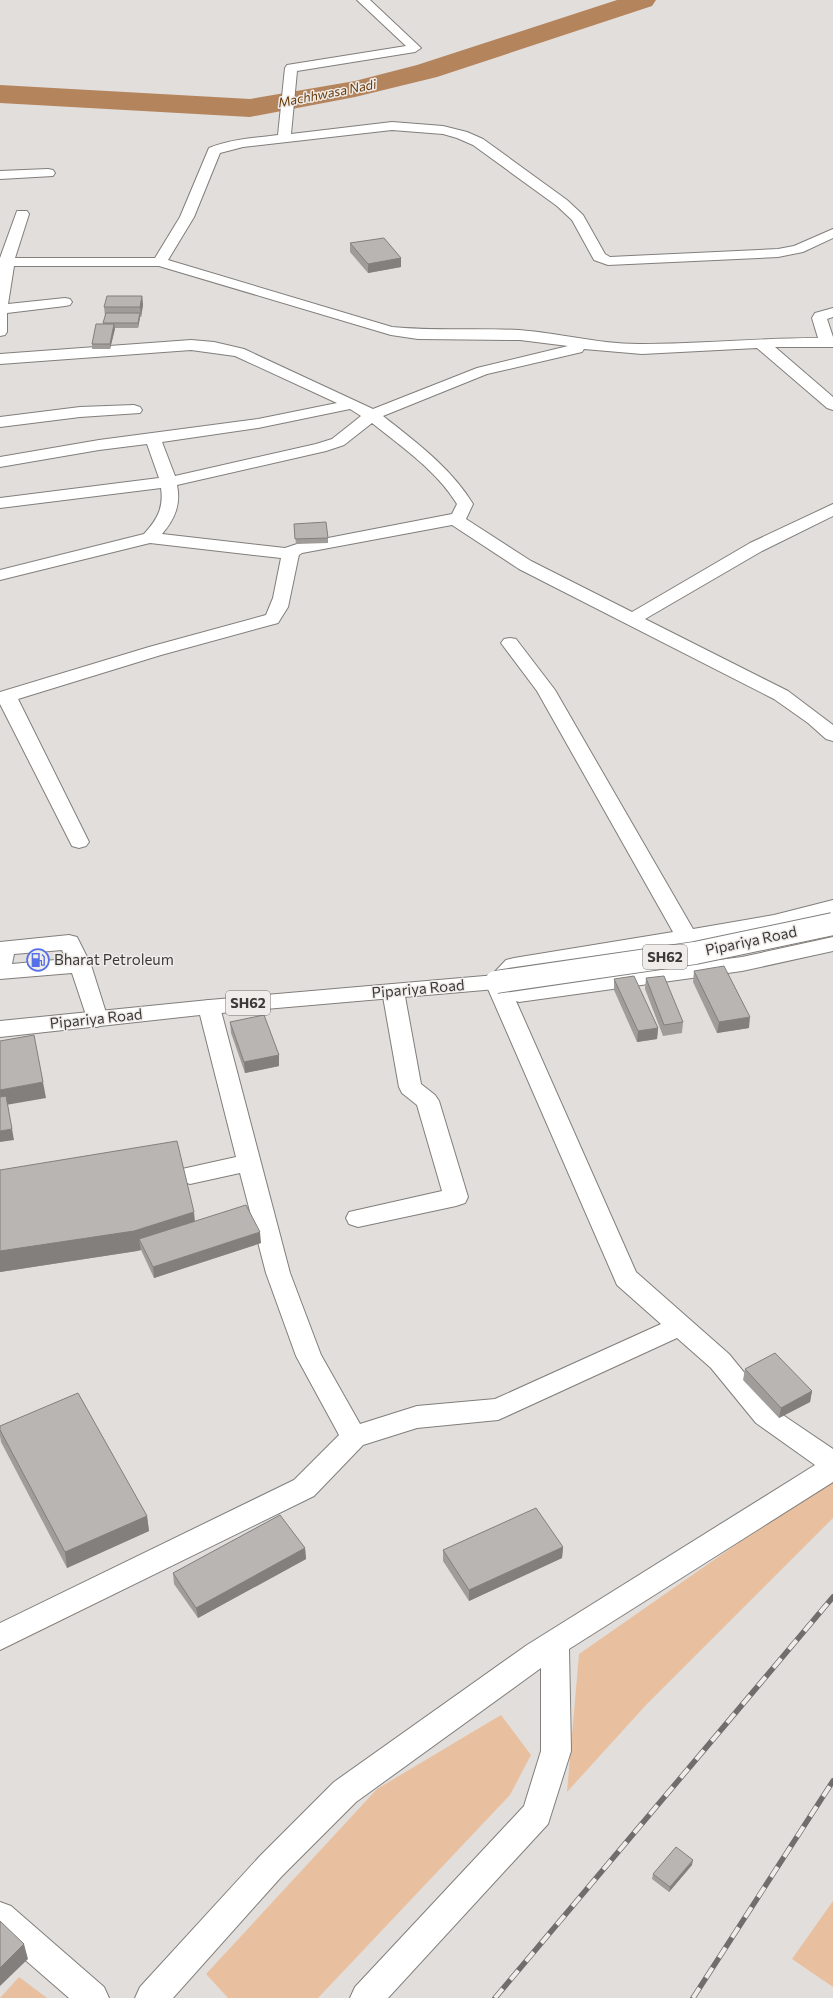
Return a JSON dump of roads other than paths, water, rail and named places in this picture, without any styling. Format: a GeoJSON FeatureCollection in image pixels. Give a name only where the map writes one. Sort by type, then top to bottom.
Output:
{"type":"FeatureCollection","features":[{"type":"Feature","properties":{"kind":"street"},"geometry":{"type":"LineString","coordinates":[[284,138],[291,68],[415,48],[363,0]]}},
{"type":"Feature","properties":{"kind":"street"},"geometry":{"type":"LineString","coordinates":[[160,262],[187,217],[214,151],[223,147],[243,143],[398,126],[443,130],[462,135],[478,142],[562,203],[578,218],[599,257],[608,261],[778,253],[798,249],[833,233]]}},
{"type":"Feature","properties":{"kind":"street"},"geometry":{"type":"LineString","coordinates":[[0,175],[48,173]]}},
{"type":"Feature","properties":{"kind":"street"},"geometry":{"type":"LineString","coordinates":[[0,332],[0,310],[4,262],[22,214]]}},
{"type":"Feature","properties":{"kind":"street"},"geometry":{"type":"LineString","coordinates":[[4,262],[160,262],[391,331],[418,334],[520,335],[596,346],[642,349],[761,343],[830,342],[819,318],[833,312]]}},
{"type":"Feature","properties":{"kind":"street"},"geometry":{"type":"LineString","coordinates":[[0,310],[65,302]]}},
{"type":"Feature","properties":{"kind":"street"},"geometry":{"type":"LineString","coordinates":[[761,343],[833,405]]}},
{"type":"Feature","properties":{"kind":"street"},"geometry":{"type":"LineString","coordinates":[[0,359],[191,345],[214,347],[239,352],[352,404],[372,415],[419,452],[461,496],[465,504],[459,517],[454,519],[297,549],[290,554],[286,564],[279,611],[272,619],[155,651],[3,697],[79,842]]}},
{"type":"Feature","properties":{"kind":"street"},"geometry":{"type":"LineString","coordinates":[[0,503],[168,482],[320,448],[338,442],[372,415],[482,371],[512,363],[596,346]]}},
{"type":"Feature","properties":{"kind":"street"},"geometry":{"type":"LineString","coordinates":[[0,462],[98,446],[225,430],[306,416],[352,404]]}},
{"type":"Feature","properties":{"kind":"street"},"geometry":{"type":"LineString","coordinates":[[0,422],[80,412],[134,410]]}},
{"type":"Feature","properties":{"kind":"street"},"geometry":{"type":"LineString","coordinates":[[150,538],[166,519],[171,502],[168,482],[153,440]]}},
{"type":"Feature","properties":{"kind":"street"},"geometry":{"type":"LineString","coordinates":[[631,620],[756,547],[833,509]]}},
{"type":"Feature","properties":{"kind":"street"},"geometry":{"type":"LineString","coordinates":[[454,519],[525,565],[631,620],[781,694],[815,719],[833,735]]}},
{"type":"Feature","properties":{"kind":"street"},"geometry":{"type":"LineString","coordinates":[[0,575],[150,538],[290,554]]}},
{"type":"Feature","properties":{"kind":"street"},"geometry":{"type":"LineString","coordinates":[[510,643],[546,690],[705,969]]}},
{"type":"Feature","properties":{"kind":"street"},"geometry":{"type":"LineString","coordinates":[[496,982],[514,965],[774,922],[833,907]]}},
{"type":"Feature","properties":{"kind":"street","name":"Pipariya Road"},"geometry":{"type":"LineString","coordinates":[[0,1029],[209,1007],[496,982],[695,953],[833,924]]}},
{"type":"Feature","properties":{"kind":"street"},"geometry":{"type":"LineString","coordinates":[[496,982],[520,995],[742,964],[833,944]]}},
{"type":"Feature","properties":{"kind":"street"},"geometry":{"type":"LineString","coordinates":[[0,972],[80,965],[97,1019]]}},
{"type":"Feature","properties":{"kind":"street"},"geometry":{"type":"LineString","coordinates":[[496,982],[626,1278],[720,1362],[765,1416],[833,1463]]}},
{"type":"Feature","properties":{"kind":"street"},"geometry":{"type":"LineString","coordinates":[[358,1218],[456,1197],[427,1101],[410,1087],[393,991]]}},
{"type":"Feature","properties":{"kind":"street"},"geometry":{"type":"LineString","coordinates":[[209,1007],[278,1274],[309,1356],[354,1438]]}},
{"type":"Feature","properties":{"kind":"street"},"geometry":{"type":"LineString","coordinates":[[190,1175],[249,1163]]}},
{"type":"Feature","properties":{"kind":"street"},"geometry":{"type":"LineString","coordinates":[[0,1637],[304,1488],[354,1438],[417,1417],[498,1409],[680,1326]]}},
{"type":"Feature","properties":{"kind":"street"},"geometry":{"type":"LineString","coordinates":[[151,1998],[271,1866],[345,1792],[555,1643],[833,1468]]}},
{"type":"Feature","properties":{"kind":"street"},"geometry":{"type":"LineString","coordinates":[[366,1998],[537,1814],[556,1751],[555,1643]]}},
{"type":"Feature","properties":{"kind":"street"},"geometry":{"type":"LineString","coordinates":[[0,1917],[93,1998]]}},
{"type":"Feature","properties":{"kind":"waterway","name":"Machhwasa Nadi"},"geometry":{"type":"LineString","coordinates":[[0,94],[250,108],[355,89],[427,71],[643,0]]}},
{"type":"Feature","properties":{"kind":"railway"},"geometry":{"type":"LineString","coordinates":[[495,1998],[833,1597]]}},
{"type":"Feature","properties":{"kind":"railway"},"geometry":{"type":"LineString","coordinates":[[693,1998],[833,1781]]}},
{"type":"Feature","properties":{"kind":"place","name":"Bharat Petroleum"},"geometry":{"type":"Point","coordinates":[38,960]}}]}
